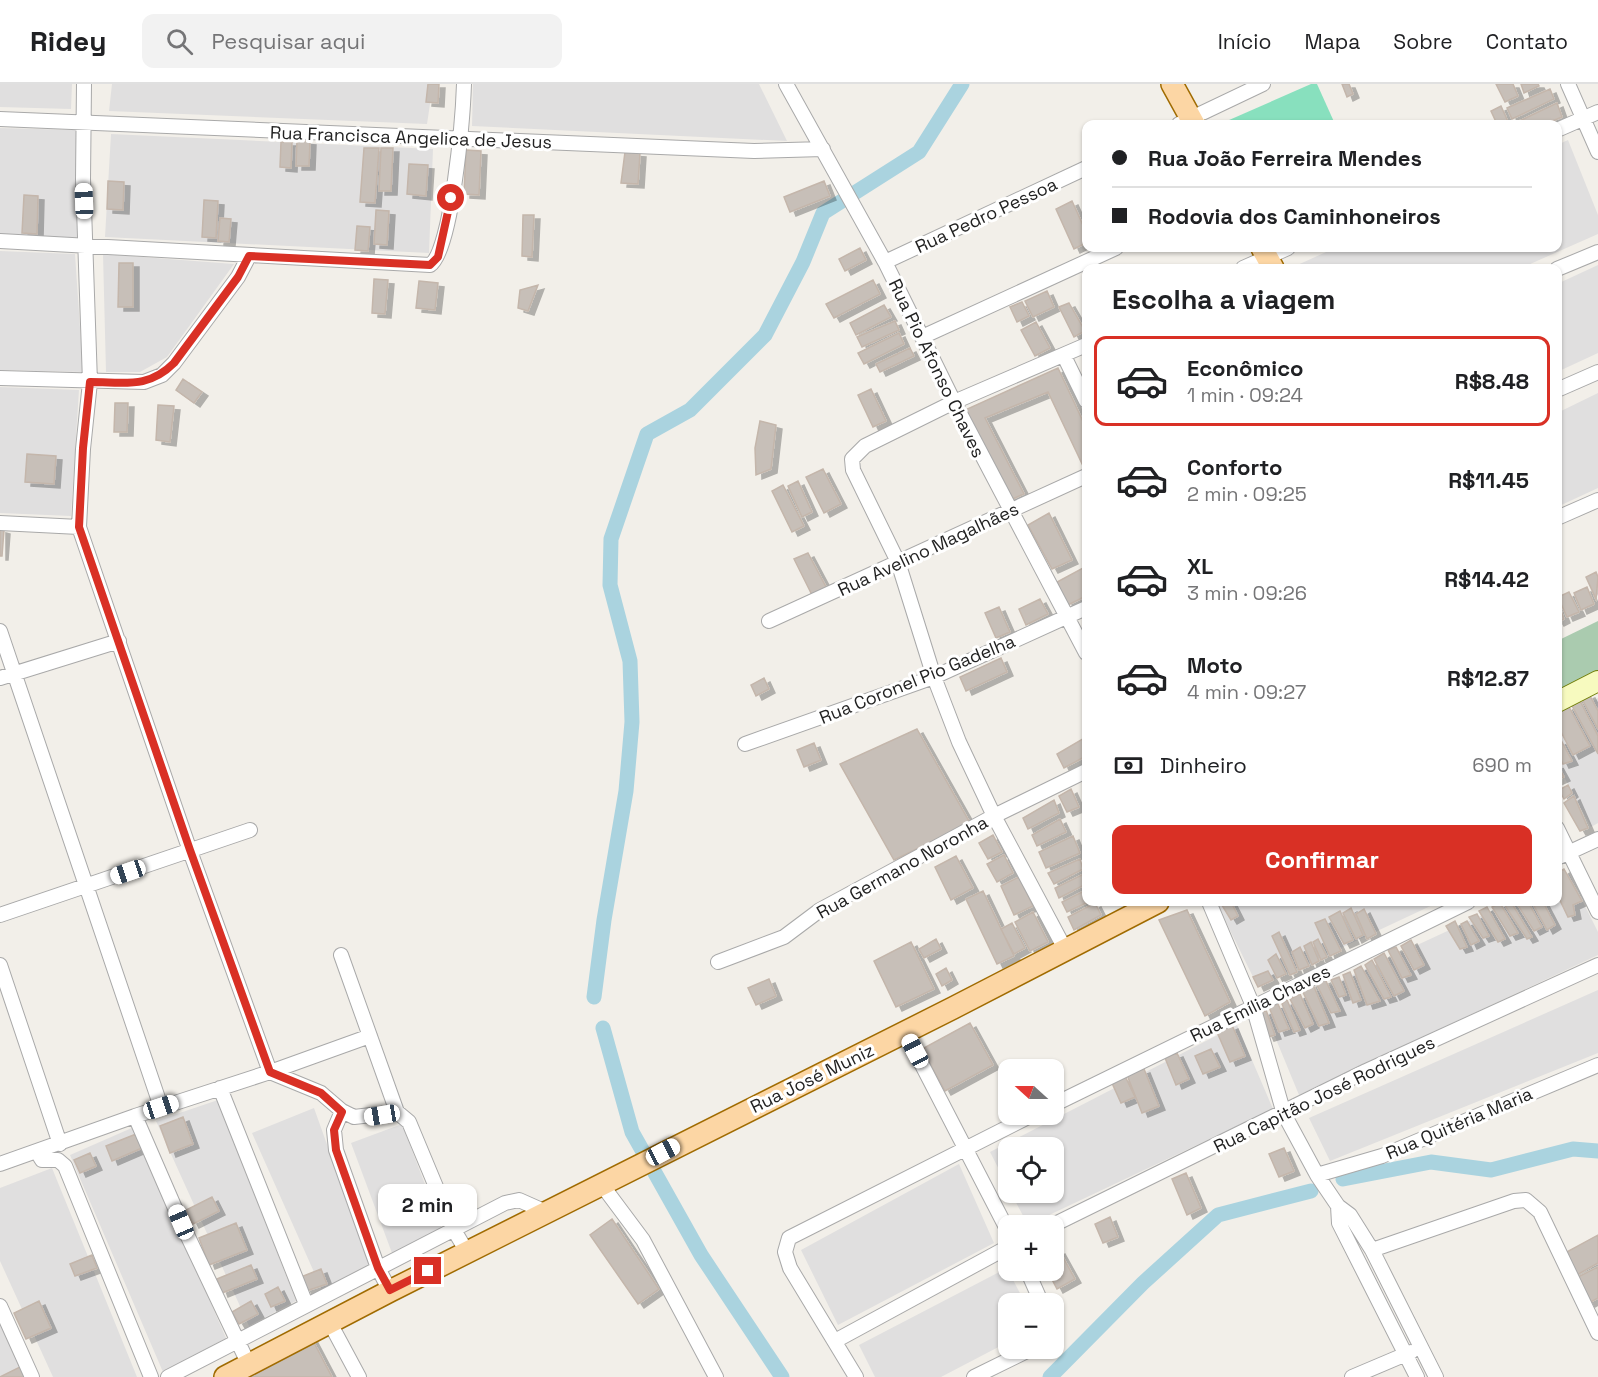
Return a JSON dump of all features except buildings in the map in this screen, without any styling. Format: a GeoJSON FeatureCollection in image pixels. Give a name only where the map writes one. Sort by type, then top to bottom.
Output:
{"type":"FeatureCollection","features":[{"type":"Feature","properties":{"kind":"main road"},"geometry":{"type":"LineString","coordinates":[[1172,84],[1187,120]]}},
{"type":"Feature","properties":{"kind":"main road"},"geometry":{"type":"LineString","coordinates":[[1562,699],[1598,681]]}},
{"type":"Feature","properties":{"kind":"main road","name":"Rua José Muniz"},"geometry":{"type":"LineString","coordinates":[[225,1377],[390,1290],[905,1032],[1150,906]]}},
{"type":"Feature","properties":{"kind":"street"},"geometry":{"type":"LineString","coordinates":[[84,84],[85,244],[90,382],[83,448],[79,527],[190,850],[270,1072],[321,1093],[342,1112],[354,1117],[397,1112]]}},
{"type":"Feature","properties":{"kind":"street"},"geometry":{"type":"LineString","coordinates":[[0,241],[430,265],[438,257],[462,138],[464,84]]}},
{"type":"Feature","properties":{"kind":"street","name":"Rua Pio Afonso Chaves"},"geometry":{"type":"LineString","coordinates":[[786,84],[885,262],[1010,511],[1082,645]]}},
{"type":"Feature","properties":{"kind":"street"},"geometry":{"type":"LineString","coordinates":[[1194,120],[1261,84]]}},
{"type":"Feature","properties":{"kind":"street"},"geometry":{"type":"LineString","coordinates":[[1568,84],[1598,152]]}},
{"type":"Feature","properties":{"kind":"street"},"geometry":{"type":"LineString","coordinates":[[1562,128],[1598,112]]}},
{"type":"Feature","properties":{"kind":"street","name":"Rua Francisca Angelica de Jesus"},"geometry":{"type":"LineString","coordinates":[[0,119],[754,151],[823,149]]}},
{"type":"Feature","properties":{"kind":"street","name":"Rua Pedro Pessoa"},"geometry":{"type":"LineString","coordinates":[[885,262],[1082,170]]}},
{"type":"Feature","properties":{"kind":"street"},"geometry":{"type":"LineString","coordinates":[[922,337],[1107,252]]}},
{"type":"Feature","properties":{"kind":"street"},"geometry":{"type":"LineString","coordinates":[[1562,267],[1598,252]]}},
{"type":"Feature","properties":{"kind":"street"},"geometry":{"type":"LineString","coordinates":[[0,378],[144,382],[162,375],[174,363],[238,277],[249,256]]}},
{"type":"Feature","properties":{"kind":"street"},"geometry":{"type":"LineString","coordinates":[[1253,264],[1267,258]]}},
{"type":"Feature","properties":{"kind":"street"},"geometry":{"type":"LineString","coordinates":[[1065,948],[994,816],[959,742],[934,677],[898,562],[853,470],[852,459],[865,446],[954,402],[1082,347]]}},
{"type":"Feature","properties":{"kind":"street"},"geometry":{"type":"LineString","coordinates":[[1064,356],[1082,393]]}},
{"type":"Feature","properties":{"kind":"street"},"geometry":{"type":"LineString","coordinates":[[1562,388],[1598,372]]}},
{"type":"Feature","properties":{"kind":"street","name":"Rua Avelino Magalhães"},"geometry":{"type":"LineString","coordinates":[[769,621],[1082,478]]}},
{"type":"Feature","properties":{"kind":"street"},"geometry":{"type":"LineString","coordinates":[[1562,516],[1598,500]]}},
{"type":"Feature","properties":{"kind":"street"},"geometry":{"type":"LineString","coordinates":[[0,523],[79,527]]}},
{"type":"Feature","properties":{"kind":"street","name":"Rua Coronel Pio Gadelha"},"geometry":{"type":"LineString","coordinates":[[745,744],[934,677],[1082,610]]}},
{"type":"Feature","properties":{"kind":"street"},"geometry":{"type":"LineString","coordinates":[[0,631],[161,1107]]}},
{"type":"Feature","properties":{"kind":"street"},"geometry":{"type":"LineString","coordinates":[[0,678],[119,641]]}},
{"type":"Feature","properties":{"kind":"street","name":"Rua Germano Noronha"},"geometry":{"type":"LineString","coordinates":[[718,962],[784,937],[820,910],[994,816],[1082,773]]}},
{"type":"Feature","properties":{"kind":"street"},"geometry":{"type":"LineString","coordinates":[[0,915],[250,830]]}},
{"type":"Feature","properties":{"kind":"street"},"geometry":{"type":"LineString","coordinates":[[1598,839],[1562,856],[1598,912]]}},
{"type":"Feature","properties":{"kind":"street"},"geometry":{"type":"LineString","coordinates":[[1211,906],[1253,1006],[1284,1114],[1317,1175],[1338,1206],[1350,1215],[1372,1250],[1436,1377]]}},
{"type":"Feature","properties":{"kind":"street","name":"Rua Emília Chaves"},"geometry":{"type":"LineString","coordinates":[[1064,1100],[1460,906]]}},
{"type":"Feature","properties":{"kind":"street"},"geometry":{"type":"LineString","coordinates":[[341,955],[397,1112],[412,1128],[454,1230],[467,1252]]}},
{"type":"Feature","properties":{"kind":"street"},"geometry":{"type":"LineString","coordinates":[[0,965],[60,1144]]}},
{"type":"Feature","properties":{"kind":"street","name":"Rua Capitão José Rodrigues"},"geometry":{"type":"LineString","coordinates":[[1064,1220],[1284,1114],[1366,1071],[1598,965]]}},
{"type":"Feature","properties":{"kind":"street"},"geometry":{"type":"LineString","coordinates":[[905,1032],[1000,1215]]}},
{"type":"Feature","properties":{"kind":"street"},"geometry":{"type":"LineString","coordinates":[[0,1164],[370,1036]]}},
{"type":"Feature","properties":{"kind":"street","name":"Rua Quitéria Maria"},"geometry":{"type":"LineString","coordinates":[[1317,1175],[1382,1156],[1598,1065]]}},
{"type":"Feature","properties":{"kind":"street"},"geometry":{"type":"LineString","coordinates":[[220,1088],[306,1304]]}},
{"type":"Feature","properties":{"kind":"street"},"geometry":{"type":"LineString","coordinates":[[342,1112],[334,1130],[336,1150],[378,1268],[390,1290]]}},
{"type":"Feature","properties":{"kind":"street"},"geometry":{"type":"LineString","coordinates":[[135,1116],[236,1341],[249,1365]]}},
{"type":"Feature","properties":{"kind":"street"},"geometry":{"type":"LineString","coordinates":[[856,1377],[816,1314],[786,1258],[789,1238],[1012,1125]]}},
{"type":"Feature","properties":{"kind":"street"},"geometry":{"type":"LineString","coordinates":[[37,1152],[42,1160],[58,1160],[65,1166],[151,1377]]}},
{"type":"Feature","properties":{"kind":"street"},"geometry":{"type":"LineString","coordinates":[[602,1185],[643,1240],[716,1377]]}},
{"type":"Feature","properties":{"kind":"street"},"geometry":{"type":"LineString","coordinates":[[168,1377],[306,1304],[513,1200],[525,1202],[546,1212]]}},
{"type":"Feature","properties":{"kind":"street"},"geometry":{"type":"LineString","coordinates":[[1372,1250],[1514,1201],[1526,1200],[1540,1212],[1598,1333]]}},
{"type":"Feature","properties":{"kind":"street"},"geometry":{"type":"LineString","coordinates":[[1338,1206],[1339,1223],[1416,1377]]}},
{"type":"Feature","properties":{"kind":"street"},"geometry":{"type":"LineString","coordinates":[[835,1341],[998,1252]]}},
{"type":"Feature","properties":{"kind":"street"},"geometry":{"type":"LineString","coordinates":[[0,1306],[32,1377]]}},
{"type":"Feature","properties":{"kind":"street"},"geometry":{"type":"LineString","coordinates":[[330,1323],[359,1377]]}},
{"type":"Feature","properties":{"kind":"street"},"geometry":{"type":"LineString","coordinates":[[1352,1377],[1421,1347]]}},
{"type":"Feature","properties":{"kind":"street"},"geometry":{"type":"LineString","coordinates":[[974,1377],[1011,1359]]}},
{"type":"Feature","properties":{"kind":"shaded area"},"geometry":{"type":"Polygon","coordinates":[[[0,84],[72,84],[71,109],[0,107],[0,84]]]}},
{"type":"Feature","properties":{"kind":"shaded area"},"geometry":{"type":"Polygon","coordinates":[[[112,84],[433,84],[427,124],[109,111],[112,84]]]}},
{"type":"Feature","properties":{"kind":"shaded area"},"geometry":{"type":"Polygon","coordinates":[[[473,84],[759,84],[787,141],[472,126],[473,84]]]}},
{"type":"Feature","properties":{"kind":"shaded area"},"geometry":{"type":"Polygon","coordinates":[[[0,128],[76,130],[78,238],[0,235],[0,128]]]}},
{"type":"Feature","properties":{"kind":"shaded area"},"geometry":{"type":"Polygon","coordinates":[[[111,134],[433,149],[429,253],[105,237],[111,134]]]}},
{"type":"Feature","properties":{"kind":"shaded area"},"geometry":{"type":"Polygon","coordinates":[[[1568,140],[1598,215],[1598,234],[1562,250],[1562,143],[1568,140]]]}},
{"type":"Feature","properties":{"kind":"shaded area"},"geometry":{"type":"Polygon","coordinates":[[[0,251],[75,254],[83,372],[0,370],[0,251]]]}},
{"type":"Feature","properties":{"kind":"shaded area"},"geometry":{"type":"Polygon","coordinates":[[[1326,252],[1557,252],[1530,264],[1300,264],[1326,252]]]}},
{"type":"Feature","properties":{"kind":"shaded area"},"geometry":{"type":"Polygon","coordinates":[[[103,254],[234,264],[167,357],[140,372],[106,372],[103,254]]]}},
{"type":"Feature","properties":{"kind":"shaded area"},"geometry":{"type":"Polygon","coordinates":[[[1598,265],[1598,353],[1562,370],[1562,282],[1598,265]]]}},
{"type":"Feature","properties":{"kind":"shaded area"},"geometry":{"type":"Polygon","coordinates":[[[0,387],[79,390],[71,516],[0,513],[0,387]]]}},
{"type":"Feature","properties":{"kind":"shaded area"},"geometry":{"type":"Polygon","coordinates":[[[1598,393],[1598,488],[1562,505],[1562,411],[1598,393]]]}},
{"type":"Feature","properties":{"kind":"shaded area"},"geometry":{"type":"Polygon","coordinates":[[[1598,698],[1598,823],[1591,827],[1562,773],[1562,717],[1598,698]]]}},
{"type":"Feature","properties":{"kind":"shaded area"},"geometry":{"type":"Polygon","coordinates":[[[1569,874],[1598,932],[1598,955],[1299,1095],[1266,1015],[1501,906],[1562,906],[1562,878],[1569,874]]]}},
{"type":"Feature","properties":{"kind":"shaded area"},"geometry":{"type":"Polygon","coordinates":[[[1218,906],[1430,906],[1258,987],[1218,906]]]}},
{"type":"Feature","properties":{"kind":"shaded area"},"geometry":{"type":"Polygon","coordinates":[[[1598,990],[1598,1053],[1330,1161],[1309,1118],[1598,990]]]}},
{"type":"Feature","properties":{"kind":"shaded area"},"geometry":{"type":"Polygon","coordinates":[[[1237,1025],[1273,1109],[1049,1215],[1023,1215],[1016,1203],[1064,1203],[1064,1137],[1019,1137],[1043,1125],[1064,1125],[1064,1114],[1237,1025]]]}},
{"type":"Feature","properties":{"kind":"shaded area"},"geometry":{"type":"Polygon","coordinates":[[[218,1100],[296,1301],[249,1326],[156,1121],[218,1100]]]}},
{"type":"Feature","properties":{"kind":"shaded area"},"geometry":{"type":"Polygon","coordinates":[[[314,1108],[370,1265],[322,1290],[252,1133],[314,1108]]]}},
{"type":"Feature","properties":{"kind":"shaded area"},"geometry":{"type":"Polygon","coordinates":[[[402,1124],[442,1229],[392,1253],[351,1143],[402,1124]]]}},
{"type":"Feature","properties":{"kind":"shaded area"},"geometry":{"type":"Polygon","coordinates":[[[134,1127],[226,1338],[163,1372],[70,1155],[134,1127]]]}},
{"type":"Feature","properties":{"kind":"shaded area"},"geometry":{"type":"Polygon","coordinates":[[[998,1148],[998,1168],[990,1152],[998,1148]]]}},
{"type":"Feature","properties":{"kind":"shaded area"},"geometry":{"type":"Polygon","coordinates":[[[959,1164],[994,1243],[838,1325],[801,1250],[959,1164]]]}},
{"type":"Feature","properties":{"kind":"shaded area"},"geometry":{"type":"Polygon","coordinates":[[[52,1168],[137,1377],[53,1377],[0,1261],[0,1188],[52,1168]]]}},
{"type":"Feature","properties":{"kind":"shaded area"},"geometry":{"type":"Polygon","coordinates":[[[998,1273],[998,1281],[1014,1281],[1020,1293],[998,1293],[998,1347],[941,1377],[875,1377],[859,1345],[998,1273]]]}},
{"type":"Feature","properties":{"kind":"shaded area"},"geometry":{"type":"Polygon","coordinates":[[[0,1324],[24,1377],[0,1377],[0,1324]]]}},
{"type":"Feature","properties":{"kind":"green space"},"geometry":{"type":"Polygon","coordinates":[[[1311,84],[1317,84],[1333,120],[1229,120],[1311,84]]]}},
{"type":"Feature","properties":{"kind":"green space"},"geometry":{"type":"Polygon","coordinates":[[[1598,621],[1598,672],[1562,690],[1562,639],[1598,621]]]}},
{"type":"Feature","properties":{"kind":"waterway"},"geometry":{"type":"LineString","coordinates":[[594,997],[604,920],[626,791],[632,722],[630,661],[610,585],[611,539],[647,434],[690,410],[765,335],[803,262],[823,213],[919,152],[962,84]]}},
{"type":"Feature","properties":{"kind":"waterway"},"geometry":{"type":"LineString","coordinates":[[603,1028],[632,1132],[701,1255],[782,1377]]}},
{"type":"Feature","properties":{"kind":"waterway"},"geometry":{"type":"LineString","coordinates":[[1343,1179],[1431,1162],[1491,1170],[1573,1149],[1598,1151]]}},
{"type":"Feature","properties":{"kind":"waterway"},"geometry":{"type":"LineString","coordinates":[[1050,1377],[1143,1283],[1218,1215],[1311,1191]]}},
{"type":"Feature","properties":{"kind":"route"},"geometry":{"type":"LineString","coordinates":[[428,1271],[390,1290],[378,1268],[336,1150],[335,1122],[342,1112],[327,1097],[314,1089],[270,1072],[190,850],[79,527],[83,448],[90,382],[144,382],[162,375],[174,363],[205,318],[238,277],[249,256],[430,265],[438,257],[451,198]]}}]}
